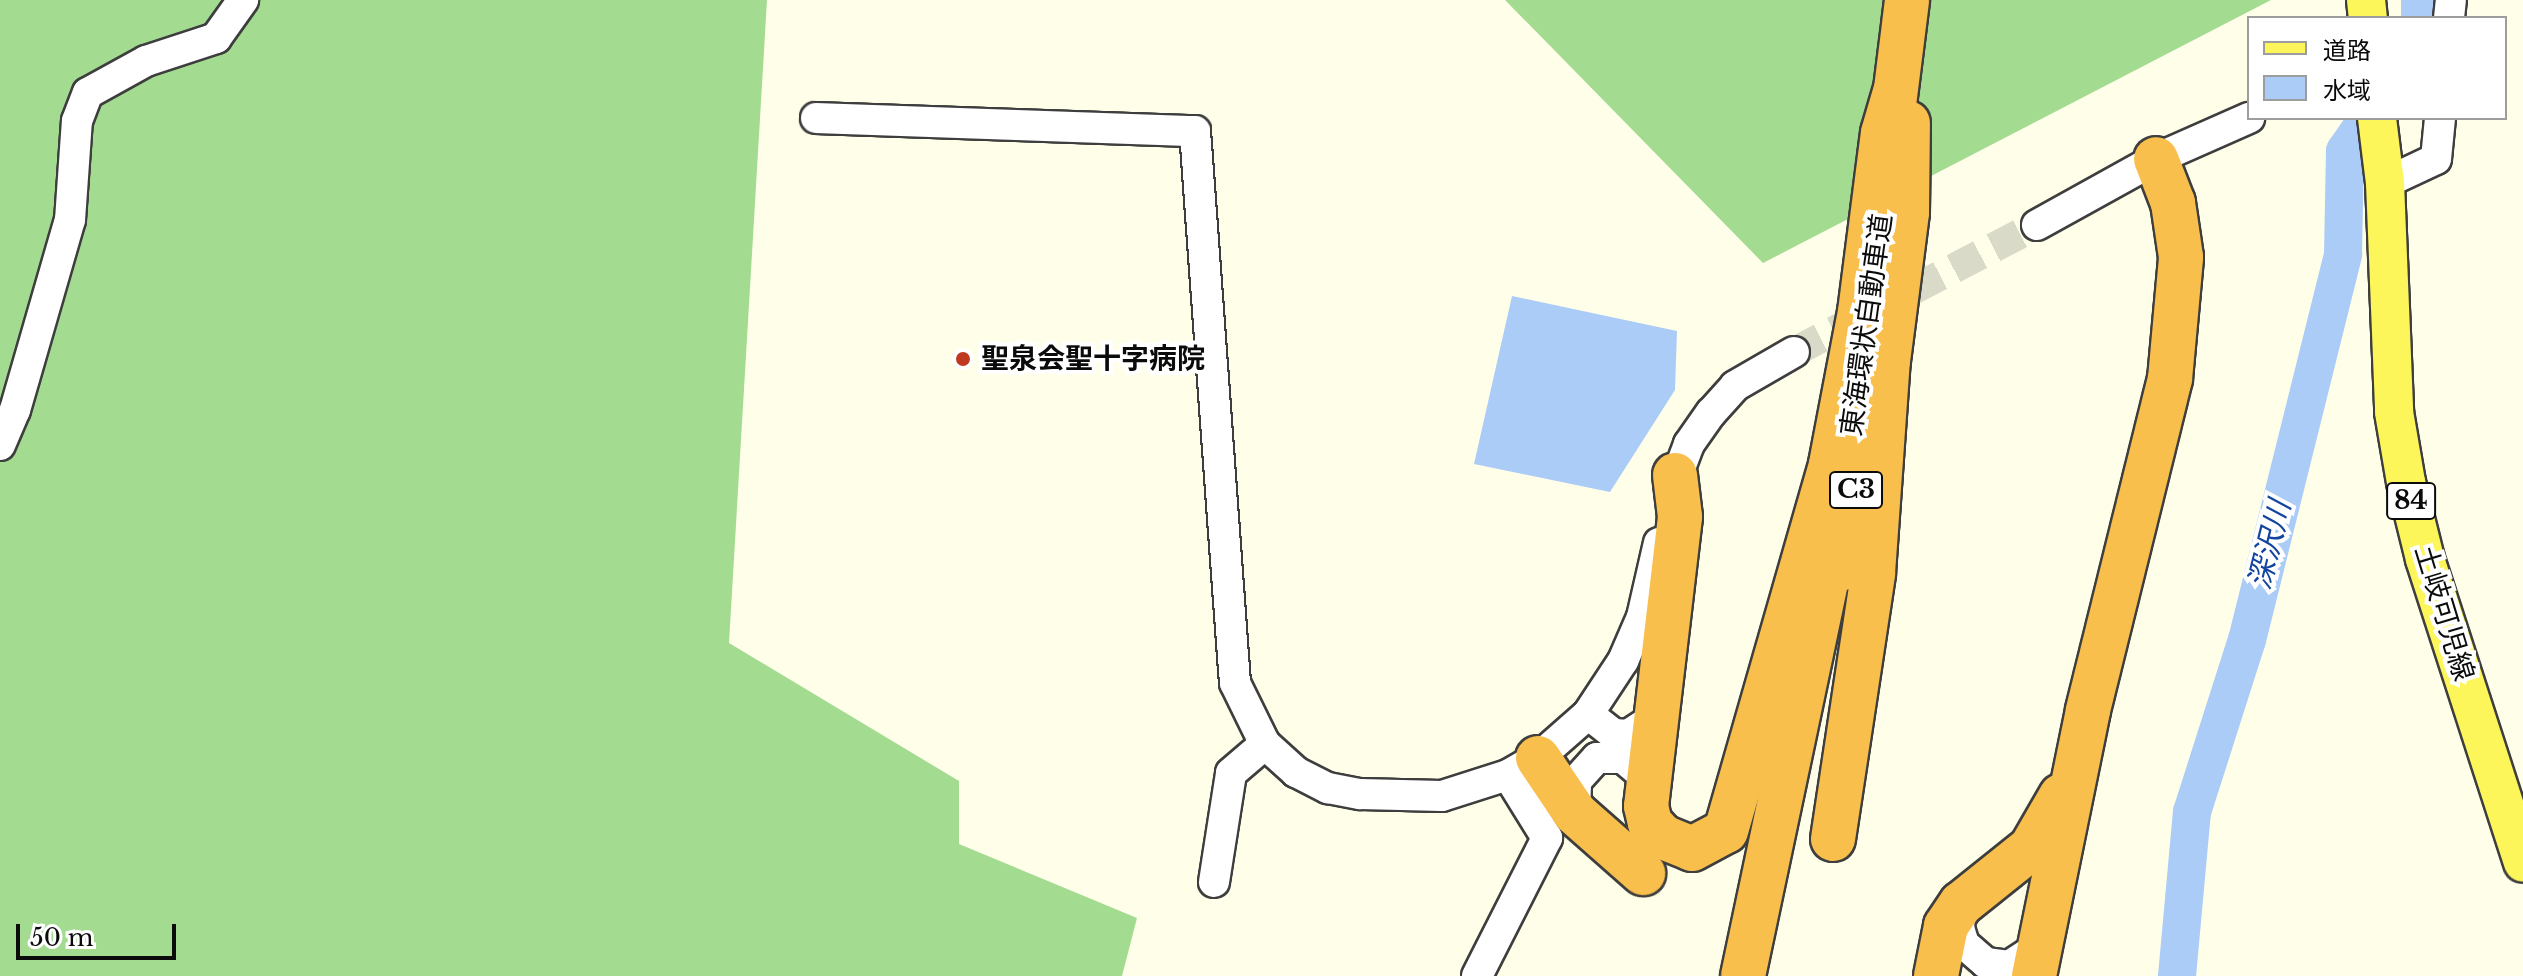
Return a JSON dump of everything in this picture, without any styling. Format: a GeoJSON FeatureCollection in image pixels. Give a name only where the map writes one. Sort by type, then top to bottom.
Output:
{"type":"FeatureCollection","features":[{"type":"Feature","properties":{"kind":"highway","name":"東海環状自動車道"},"geometry":{"type":"LineString","coordinates":[[1763,976],[1832,637],[1900,224],[1907,0]]}},
{"type":"Feature","properties":{"kind":"highway","name":"東海環状自動車道"},"geometry":{"type":"LineString","coordinates":[[1743,976],[1827,583],[1858,405],[1902,107],[1924,0]]}},
{"type":"Feature","properties":{"kind":"highway"},"geometry":{"type":"LineString","coordinates":[[1675,475],[1680,517],[1646,806],[1650,823],[1663,837],[1692,849],[1726,831],[1831,464],[1860,312],[1883,133],[1902,107]]}},
{"type":"Feature","properties":{"kind":"highway"},"geometry":{"type":"LineString","coordinates":[[1833,839],[1873,573],[1888,361],[1907,212],[1902,107]]}},
{"type":"Feature","properties":{"kind":"highway"},"geometry":{"type":"LineString","coordinates":[[2037,961],[2088,710],[2170,379],[2181,257],[2173,203],[2156,159]]}},
{"type":"Feature","properties":{"kind":"highway"},"geometry":{"type":"LineString","coordinates":[[1936,976],[1946,926],[1961,904],[2031,848],[2046,830],[2088,710]]}},
{"type":"Feature","properties":{"kind":"highway"},"geometry":{"type":"LineString","coordinates":[[1523,767],[1643,873]]}},
{"type":"Feature","properties":{"kind":"main road","name":"土岐可児線"},"geometry":{"type":"LineString","coordinates":[[2378,120],[2385,183],[2394,412],[2406,482],[2425,559],[2523,863]]}},
{"type":"Feature","properties":{"kind":"street"},"geometry":{"type":"LineString","coordinates":[[0,445],[15,410],[70,220],[77,121],[88,93],[146,61],[216,38],[243,0]]}},
{"type":"Feature","properties":{"kind":"street"},"geometry":{"type":"LineString","coordinates":[[816,118],[1195,131],[1235,683],[1265,744],[1296,772],[1328,788],[1360,794],[1442,796],[1523,767],[1588,714],[1623,661],[1642,617],[1675,475],[1689,444],[1735,386],[1794,352]]}},
{"type":"Feature","properties":{"kind":"street"},"geometry":{"type":"LineString","coordinates":[[2037,225],[2156,159],[2247,119]]}},
{"type":"Feature","properties":{"kind":"street"},"geometry":{"type":"LineString","coordinates":[[2385,183],[2436,159],[2440,120]]}},
{"type":"Feature","properties":{"kind":"street"},"geometry":{"type":"LineString","coordinates":[[1588,714],[1614,734],[1628,735],[1654,718]]}},
{"type":"Feature","properties":{"kind":"street"},"geometry":{"type":"LineString","coordinates":[[1214,882],[1231,773],[1265,744]]}},
{"type":"Feature","properties":{"kind":"street"},"geometry":{"type":"LineString","coordinates":[[1575,813],[1576,781],[1597,758],[1623,758],[1648,779]]}},
{"type":"Feature","properties":{"kind":"street"},"geometry":{"type":"LineString","coordinates":[[1477,976],[1547,838],[1523,767]]}},
{"type":"Feature","properties":{"kind":"street"},"geometry":{"type":"LineString","coordinates":[[1961,904],[1959,928],[1964,944],[1986,963],[2009,966],[2037,961]]}},
{"type":"Feature","properties":{"kind":"green space"},"geometry":{"type":"Polygon","coordinates":[[[0,0],[767,0],[729,643],[959,781],[959,844],[1137,918],[1122,976],[0,976],[0,0]]]}},
{"type":"Feature","properties":{"kind":"green space"},"geometry":{"type":"Polygon","coordinates":[[[1505,0],[2271,0],[1763,263],[1505,0]]]}},
{"type":"Feature","properties":{"kind":"water"},"geometry":{"type":"Polygon","coordinates":[[[1512,296],[1677,331],[1675,390],[1610,492],[1474,464],[1512,296]]]}},
{"type":"Feature","properties":{"kind":"waterway","name":"深沢川"},"geometry":{"type":"LineString","coordinates":[[2420,0],[2420,16]]}},
{"type":"Feature","properties":{"kind":"waterway","name":"深沢川"},"geometry":{"type":"LineString","coordinates":[[2177,976],[2192,812],[2247,640],[2343,254],[2345,151],[2367,120]]}},
{"type":"Feature","properties":{"kind":"tunnel"},"geometry":{"type":"LineString","coordinates":[[1794,352],[2037,225]]}},
{"type":"Feature","properties":{"kind":"place","name":"聖泉会聖十字病院"},"geometry":{"type":"Point","coordinates":[963,359]}}]}
